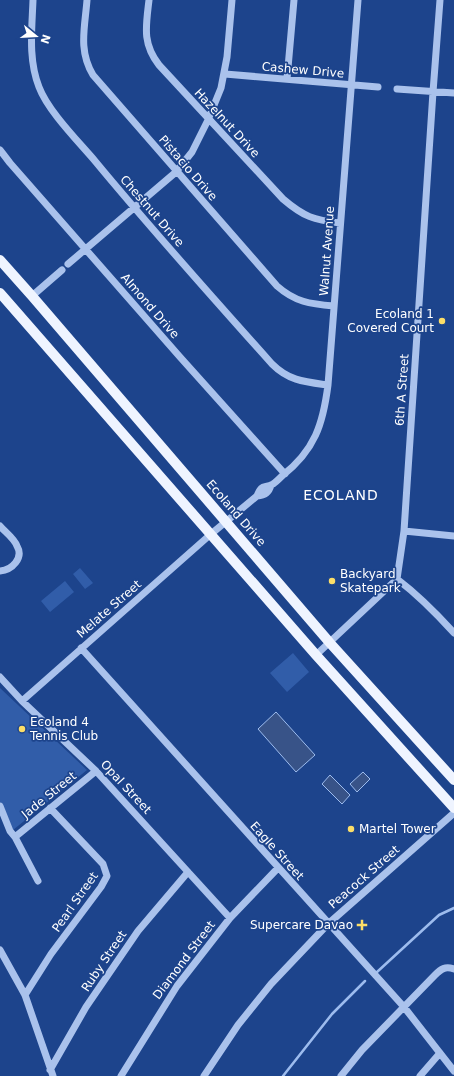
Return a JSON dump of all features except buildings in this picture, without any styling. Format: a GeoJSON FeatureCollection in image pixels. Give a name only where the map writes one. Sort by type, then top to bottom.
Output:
{"type":"FeatureCollection","features":[{"type":"Feature","properties":{"kind":"main road","name":"Ecoland Drive"},"geometry":{"type":"LineString","coordinates":[[0,260],[330,643],[454,780]]}},
{"type":"Feature","properties":{"kind":"main road"},"geometry":{"type":"LineString","coordinates":[[0,293],[316,655],[454,808]]}},
{"type":"Feature","properties":{"kind":"street","name":"Chestnut Drive"},"geometry":{"type":"LineString","coordinates":[[33,0],[32,56],[34,71],[39,88],[55,114],[134,208],[280,371],[298,380],[328,385]]}},
{"type":"Feature","properties":{"kind":"street","name":"Pistacio Drive"},"geometry":{"type":"LineString","coordinates":[[87,0],[83,45],[84,56],[93,75],[277,286],[296,300],[334,306]]}},
{"type":"Feature","properties":{"kind":"street","name":"Hazelnut Drive"},"geometry":{"type":"LineString","coordinates":[[149,0],[146,38],[153,57],[208,120],[283,199],[304,215],[340,223]]}},
{"type":"Feature","properties":{"kind":"street"},"geometry":{"type":"LineString","coordinates":[[68,264],[176,172],[192,152],[208,120],[225,74],[232,0]]}},
{"type":"Feature","properties":{"kind":"street"},"geometry":{"type":"LineString","coordinates":[[287,79],[294,0]]}},
{"type":"Feature","properties":{"kind":"street","name":"Walnut Avenue"},"geometry":{"type":"LineString","coordinates":[[226,522],[257,496],[260,490],[265,486],[271,485],[285,474],[309,448],[322,420],[328,385],[358,0]]}},
{"type":"Feature","properties":{"kind":"street","name":"6th A Street"},"geometry":{"type":"LineString","coordinates":[[397,579],[404,531],[440,0]]}},
{"type":"Feature","properties":{"kind":"street","name":"Cashew Drive"},"geometry":{"type":"LineString","coordinates":[[225,74],[378,87]]}},
{"type":"Feature","properties":{"kind":"street"},"geometry":{"type":"LineString","coordinates":[[397,89],[454,93]]}},
{"type":"Feature","properties":{"kind":"street","name":"Almond Drive"},"geometry":{"type":"LineString","coordinates":[[0,150],[180,357],[285,474]]}},
{"type":"Feature","properties":{"kind":"street"},"geometry":{"type":"LineString","coordinates":[[32,296],[62,270]]}},
{"type":"Feature","properties":{"kind":"street","name":"Melate Street"},"geometry":{"type":"LineString","coordinates":[[22,701],[226,522]]}},
{"type":"Feature","properties":{"kind":"street"},"geometry":{"type":"LineString","coordinates":[[0,527],[18,546],[19,555],[18,559],[12,566],[4,571],[0,571]]}},
{"type":"Feature","properties":{"kind":"street"},"geometry":{"type":"LineString","coordinates":[[404,531],[454,536]]}},
{"type":"Feature","properties":{"kind":"street"},"geometry":{"type":"LineString","coordinates":[[316,655],[397,579],[416,593],[432,608],[454,633]]}},
{"type":"Feature","properties":{"kind":"street","name":"Eagle Street"},"geometry":{"type":"LineString","coordinates":[[81,648],[404,1007],[454,1071]]}},
{"type":"Feature","properties":{"kind":"street","name":"Opal Street"},"geometry":{"type":"LineString","coordinates":[[0,677],[22,701],[96,771],[230,918]]}},
{"type":"Feature","properties":{"kind":"street","name":"Jade Street"},"geometry":{"type":"LineString","coordinates":[[16,837],[96,771]]}},
{"type":"Feature","properties":{"kind":"street","name":"Jade Street"},"geometry":{"type":"LineString","coordinates":[[0,806],[10,830],[16,837],[38,881]]}},
{"type":"Feature","properties":{"kind":"street","name":"Pearl Street"},"geometry":{"type":"LineString","coordinates":[[24,995],[51,954],[101,887],[107,876],[103,864],[50,808]]}},
{"type":"Feature","properties":{"kind":"street","name":"Peacock Street"},"geometry":{"type":"LineString","coordinates":[[204,1076],[238,1025],[271,984],[328,924],[454,813]]}},
{"type":"Feature","properties":{"kind":"street","name":"Diamond Street"},"geometry":{"type":"LineString","coordinates":[[121,1076],[176,986],[230,918],[278,868]]}},
{"type":"Feature","properties":{"kind":"street","name":"Ruby Street"},"geometry":{"type":"LineString","coordinates":[[52,1073],[86,1007],[138,931],[188,872]]}},
{"type":"Feature","properties":{"kind":"street"},"geometry":{"type":"LineString","coordinates":[[0,950],[24,995],[52,1073]]}},
{"type":"Feature","properties":{"kind":"street"},"geometry":{"type":"LineString","coordinates":[[341,1076],[362,1050],[443,968],[454,969]]}},
{"type":"Feature","properties":{"kind":"street"},"geometry":{"type":"LineString","coordinates":[[420,1076],[440,1053]]}},
{"type":"Feature","properties":{"kind":"shaded area"},"geometry":{"type":"Polygon","coordinates":[[[80,568],[93,583],[85,589],[73,574],[80,568]]]}},
{"type":"Feature","properties":{"kind":"shaded area"},"geometry":{"type":"Polygon","coordinates":[[[65,581],[74,592],[50,612],[41,601],[65,581]]]}},
{"type":"Feature","properties":{"kind":"shaded area"},"geometry":{"type":"Polygon","coordinates":[[[293,653],[309,672],[287,692],[270,673],[293,653]]]}},
{"type":"Feature","properties":{"kind":"shaded area","name":"Ecoland 4 Tennis Club"},"geometry":{"type":"Polygon","coordinates":[[[0,688],[87,770],[13,830],[0,802],[0,688]]]}},
{"type":"Feature","properties":{"kind":"shaded area"},"geometry":{"type":"Polygon","coordinates":[[[276,712],[315,755],[296,772],[258,729],[276,712]]]}},
{"type":"Feature","properties":{"kind":"shaded area"},"geometry":{"type":"Polygon","coordinates":[[[363,772],[370,779],[357,792],[350,784],[363,772]]]}},
{"type":"Feature","properties":{"kind":"shaded area"},"geometry":{"type":"Polygon","coordinates":[[[330,775],[350,795],[342,804],[322,784],[330,775]]]}},
{"type":"Feature","properties":{"kind":"waterway"},"geometry":{"type":"LineString","coordinates":[[377,972],[439,915],[454,908]]}},
{"type":"Feature","properties":{"kind":"waterway"},"geometry":{"type":"LineString","coordinates":[[283,1076],[332,1014],[365,981]]}},
{"type":"Feature","properties":{"kind":"place","name":"Ecoland 1 Covered Court"},"geometry":{"type":"Point","coordinates":[442,321]}},
{"type":"Feature","properties":{"kind":"place","name":"Backyard Skatepark"},"geometry":{"type":"Point","coordinates":[332,581]}},
{"type":"Feature","properties":{"kind":"place","name":"Ecoland 4 Tennis Club"},"geometry":{"type":"Point","coordinates":[22,729]}},
{"type":"Feature","properties":{"kind":"place","name":"Martel Tower"},"geometry":{"type":"Point","coordinates":[351,829]}},
{"type":"Feature","properties":{"kind":"place","name":"Supercare Davao"},"geometry":{"type":"Point","coordinates":[362,925]}},
{"type":"Feature","properties":{"kind":"district","name":"ECOLAND"},"geometry":{"type":"Point","coordinates":[341,495]}}]}
